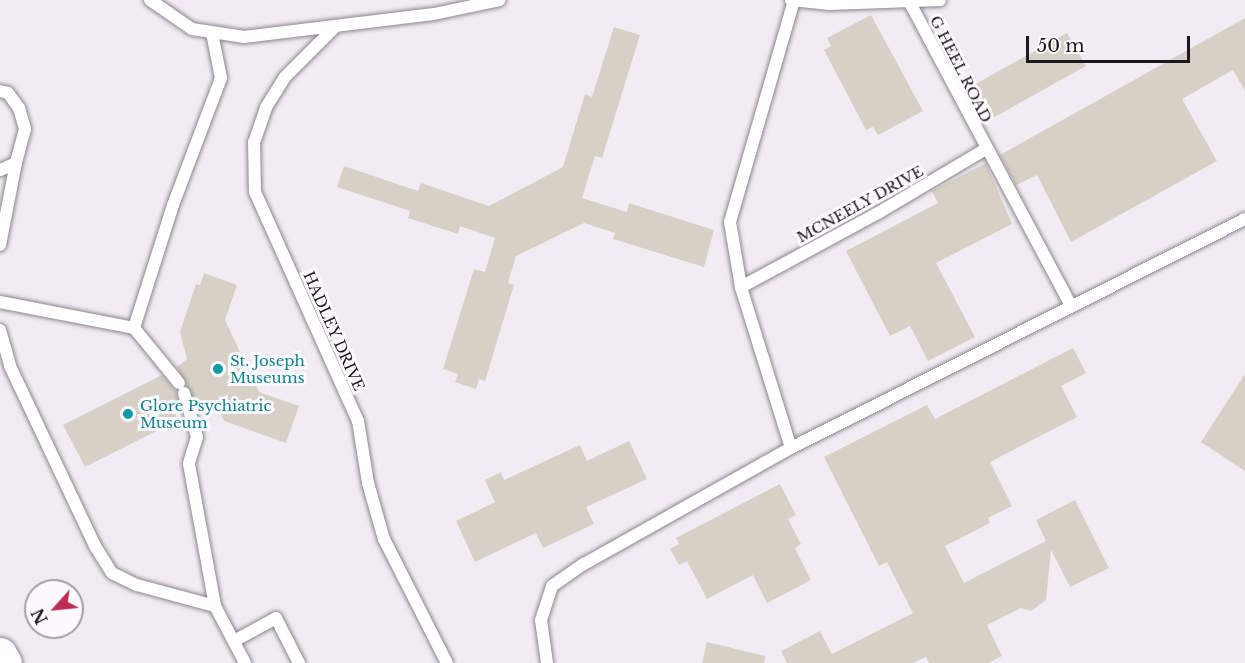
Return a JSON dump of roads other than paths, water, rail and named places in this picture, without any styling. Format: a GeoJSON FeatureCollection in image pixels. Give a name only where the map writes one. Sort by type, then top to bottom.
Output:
{"type":"FeatureCollection","features":[{"type":"Feature","properties":{"kind":"main road"},"geometry":{"type":"LineString","coordinates":[[0,654],[4,663]]}},
{"type":"Feature","properties":{"kind":"lane"},"geometry":{"type":"LineString","coordinates":[[150,0],[192,29],[244,37],[334,28],[500,0]]}},
{"type":"Feature","properties":{"kind":"lane"},"geometry":{"type":"LineString","coordinates":[[791,448],[741,287],[730,222],[793,0],[828,4],[940,0]]}},
{"type":"Feature","properties":{"kind":"lane","name":"G HEEL ROAD"},"geometry":{"type":"LineString","coordinates":[[909,2],[986,149]]}},
{"type":"Feature","properties":{"kind":"lane","name":"HADLEY DRIVE"},"geometry":{"type":"LineString","coordinates":[[334,28],[285,77],[266,108],[254,142],[255,192],[358,421],[368,483],[384,539],[447,663]]}},
{"type":"Feature","properties":{"kind":"lane"},"geometry":{"type":"LineString","coordinates":[[134,328],[173,205],[221,78],[212,33]]}},
{"type":"Feature","properties":{"kind":"lane"},"geometry":{"type":"LineString","coordinates":[[0,91],[8,93],[19,108],[25,129],[0,245]]}},
{"type":"Feature","properties":{"kind":"lane"},"geometry":{"type":"LineString","coordinates":[[986,149],[1070,304]]}},
{"type":"Feature","properties":{"kind":"lane","name":"MCNEELY DRIVE"},"geometry":{"type":"LineString","coordinates":[[741,287],[878,213],[986,149]]}},
{"type":"Feature","properties":{"kind":"lane"},"geometry":{"type":"LineString","coordinates":[[0,171],[16,163]]}},
{"type":"Feature","properties":{"kind":"lane"},"geometry":{"type":"LineString","coordinates":[[547,663],[541,620],[552,586],[584,564],[791,448],[1070,304],[1245,219]]}},
{"type":"Feature","properties":{"kind":"lane"},"geometry":{"type":"LineString","coordinates":[[0,302],[134,328],[181,388],[197,437],[189,464],[215,606],[245,663]]}},
{"type":"Feature","properties":{"kind":"lane"},"geometry":{"type":"LineString","coordinates":[[0,330],[10,366],[95,546],[112,573],[138,585],[215,606]]}},
{"type":"Feature","properties":{"kind":"lane"},"geometry":{"type":"LineString","coordinates":[[234,641],[276,618],[299,663]]}},
{"type":"Feature","properties":{"kind":"place","name":"St. Joseph Museums"},"geometry":{"type":"Point","coordinates":[218,369]}},
{"type":"Feature","properties":{"kind":"place","name":"Glore Psychiatric Museum"},"geometry":{"type":"Point","coordinates":[128,414]}}]}
